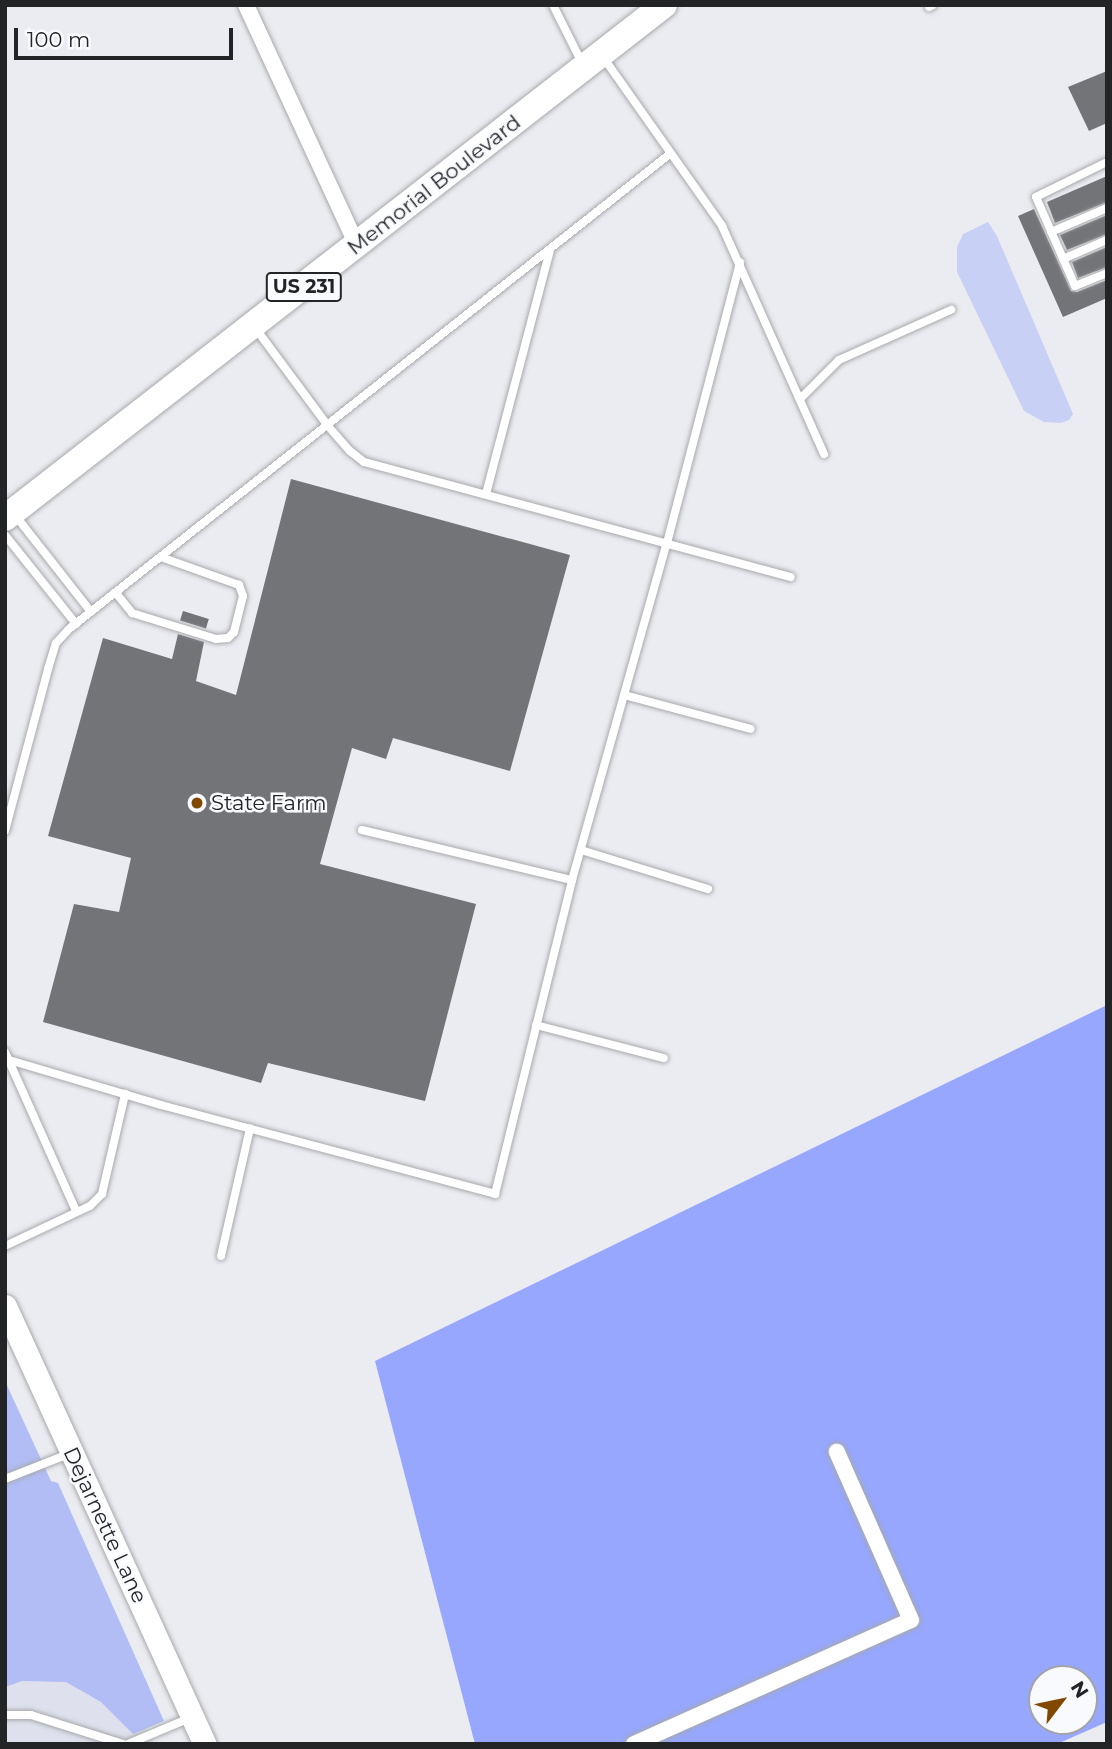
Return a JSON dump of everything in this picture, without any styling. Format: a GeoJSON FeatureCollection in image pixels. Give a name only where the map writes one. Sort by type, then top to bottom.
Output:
{"type":"FeatureCollection","features":[{"type":"Feature","properties":{"kind":"main road","name":"Memorial Boulevard"},"geometry":{"type":"LineString","coordinates":[[8,522],[664,5]]}},
{"type":"Feature","properties":{"kind":"main road","name":"Dejarnette Lane"},"geometry":{"type":"LineString","coordinates":[[5,1306],[205,1744]]}},
{"type":"Feature","properties":{"kind":"street"},"geometry":{"type":"LineString","coordinates":[[246,5],[357,245]]}},
{"type":"Feature","properties":{"kind":"street"},"geometry":{"type":"LineString","coordinates":[[634,1744],[911,1620],[837,1452]]}},
{"type":"Feature","properties":{"kind":"lane"},"geometry":{"type":"LineString","coordinates":[[553,5],[593,61],[671,153],[722,226],[740,261],[824,454]]}},
{"type":"Feature","properties":{"kind":"lane"},"geometry":{"type":"LineString","coordinates":[[5,831],[56,643],[91,612],[671,153]]}},
{"type":"Feature","properties":{"kind":"lane"},"geometry":{"type":"LineString","coordinates":[[1107,162],[1036,197],[1075,286],[1107,273]]}},
{"type":"Feature","properties":{"kind":"lane"},"geometry":{"type":"LineString","coordinates":[[1051,232],[1107,208]]}},
{"type":"Feature","properties":{"kind":"lane"},"geometry":{"type":"LineString","coordinates":[[1063,259],[1107,240]]}},
{"type":"Feature","properties":{"kind":"lane"},"geometry":{"type":"LineString","coordinates":[[486,494],[551,249]]}},
{"type":"Feature","properties":{"kind":"lane"},"geometry":{"type":"LineString","coordinates":[[7,1056],[125,1094],[495,1194],[572,880],[667,543],[740,261]]}},
{"type":"Feature","properties":{"kind":"lane"},"geometry":{"type":"LineString","coordinates":[[800,400],[839,360],[951,310]]}},
{"type":"Feature","properties":{"kind":"lane"},"geometry":{"type":"LineString","coordinates":[[254,327],[328,426],[350,451],[364,462],[791,576]]}},
{"type":"Feature","properties":{"kind":"lane"},"geometry":{"type":"LineString","coordinates":[[8,522],[91,612]]}},
{"type":"Feature","properties":{"kind":"lane"},"geometry":{"type":"LineString","coordinates":[[8,522],[76,624]]}},
{"type":"Feature","properties":{"kind":"lane"},"geometry":{"type":"LineString","coordinates":[[116,593],[132,613],[216,639],[228,638],[234,632],[243,596],[239,585],[161,557]]}},
{"type":"Feature","properties":{"kind":"lane"},"geometry":{"type":"LineString","coordinates":[[624,695],[751,729]]}},
{"type":"Feature","properties":{"kind":"lane"},"geometry":{"type":"LineString","coordinates":[[362,830],[572,880]]}},
{"type":"Feature","properties":{"kind":"lane"},"geometry":{"type":"LineString","coordinates":[[581,850],[708,889]]}},
{"type":"Feature","properties":{"kind":"lane"},"geometry":{"type":"LineString","coordinates":[[536,1025],[664,1058]]}},
{"type":"Feature","properties":{"kind":"lane"},"geometry":{"type":"LineString","coordinates":[[7,1056],[76,1212]]}},
{"type":"Feature","properties":{"kind":"lane"},"geometry":{"type":"LineString","coordinates":[[5,1245],[90,1206],[102,1194],[125,1094]]}},
{"type":"Feature","properties":{"kind":"lane"},"geometry":{"type":"LineString","coordinates":[[221,1256],[250,1128]]}},
{"type":"Feature","properties":{"kind":"lane"},"geometry":{"type":"LineString","coordinates":[[5,1479],[72,1452]]}},
{"type":"Feature","properties":{"kind":"lane"},"geometry":{"type":"LineString","coordinates":[[5,1715],[31,1715],[125,1744],[193,1717]]}},
{"type":"Feature","properties":{"kind":"shaded area"},"geometry":{"type":"Polygon","coordinates":[[[988,222],[997,236],[1073,414],[1069,420],[1061,423],[1044,422],[1024,411],[957,272],[957,247],[963,234],[988,222]]]}},
{"type":"Feature","properties":{"kind":"shaded area"},"geometry":{"type":"Polygon","coordinates":[[[1107,1005],[1107,1722],[1098,1726],[1098,1665],[1028,1665],[1028,1735],[1077,1735],[1057,1744],[475,1744],[375,1361],[1107,1005]]]}},
{"type":"Feature","properties":{"kind":"shaded area"},"geometry":{"type":"Polygon","coordinates":[[[5,1381],[51,1481],[58,1483],[164,1721],[133,1734],[101,1702],[66,1682],[22,1681],[5,1687],[5,1381]]]}},
{"type":"Feature","properties":{"kind":"shaded area"},"geometry":{"type":"Polygon","coordinates":[[[5,1655],[134,1703],[153,1744],[5,1744],[5,1655]]]}},
{"type":"Feature","properties":{"kind":"building"},"geometry":{"type":"Polygon","coordinates":[[[1107,71],[1107,123],[1089,131],[1068,87],[1107,71]]]}},
{"type":"Feature","properties":{"kind":"building"},"geometry":{"type":"Polygon","coordinates":[[[1107,176],[1107,202],[1055,223],[1047,202],[1107,176]]]}},
{"type":"Feature","properties":{"kind":"building"},"geometry":{"type":"Polygon","coordinates":[[[1034,209],[1071,291],[1077,292],[1107,280],[1107,298],[1063,317],[1018,216],[1034,209]]]}},
{"type":"Feature","properties":{"kind":"building"},"geometry":{"type":"Polygon","coordinates":[[[1107,215],[1107,234],[1067,250],[1060,235],[1107,215]]]}},
{"type":"Feature","properties":{"kind":"building"},"geometry":{"type":"Polygon","coordinates":[[[1107,247],[1107,267],[1078,278],[1072,262],[1107,247]]]}},
{"type":"Feature","properties":{"kind":"building","name":"State Farm"},"geometry":{"type":"Polygon","coordinates":[[[291,479],[570,555],[510,771],[393,738],[386,759],[352,748],[320,864],[476,904],[425,1101],[268,1063],[261,1083],[43,1022],[74,904],[119,912],[131,858],[48,836],[103,638],[172,659],[178,634],[204,642],[196,681],[236,695],[291,479]]]}},
{"type":"Feature","properties":{"kind":"building"},"geometry":{"type":"Polygon","coordinates":[[[183,611],[209,619],[206,628],[180,621],[183,611]]]}},
{"type":"Feature","properties":{"kind":"place","name":"State Farm"},"geometry":{"type":"Point","coordinates":[197,803]}}]}
